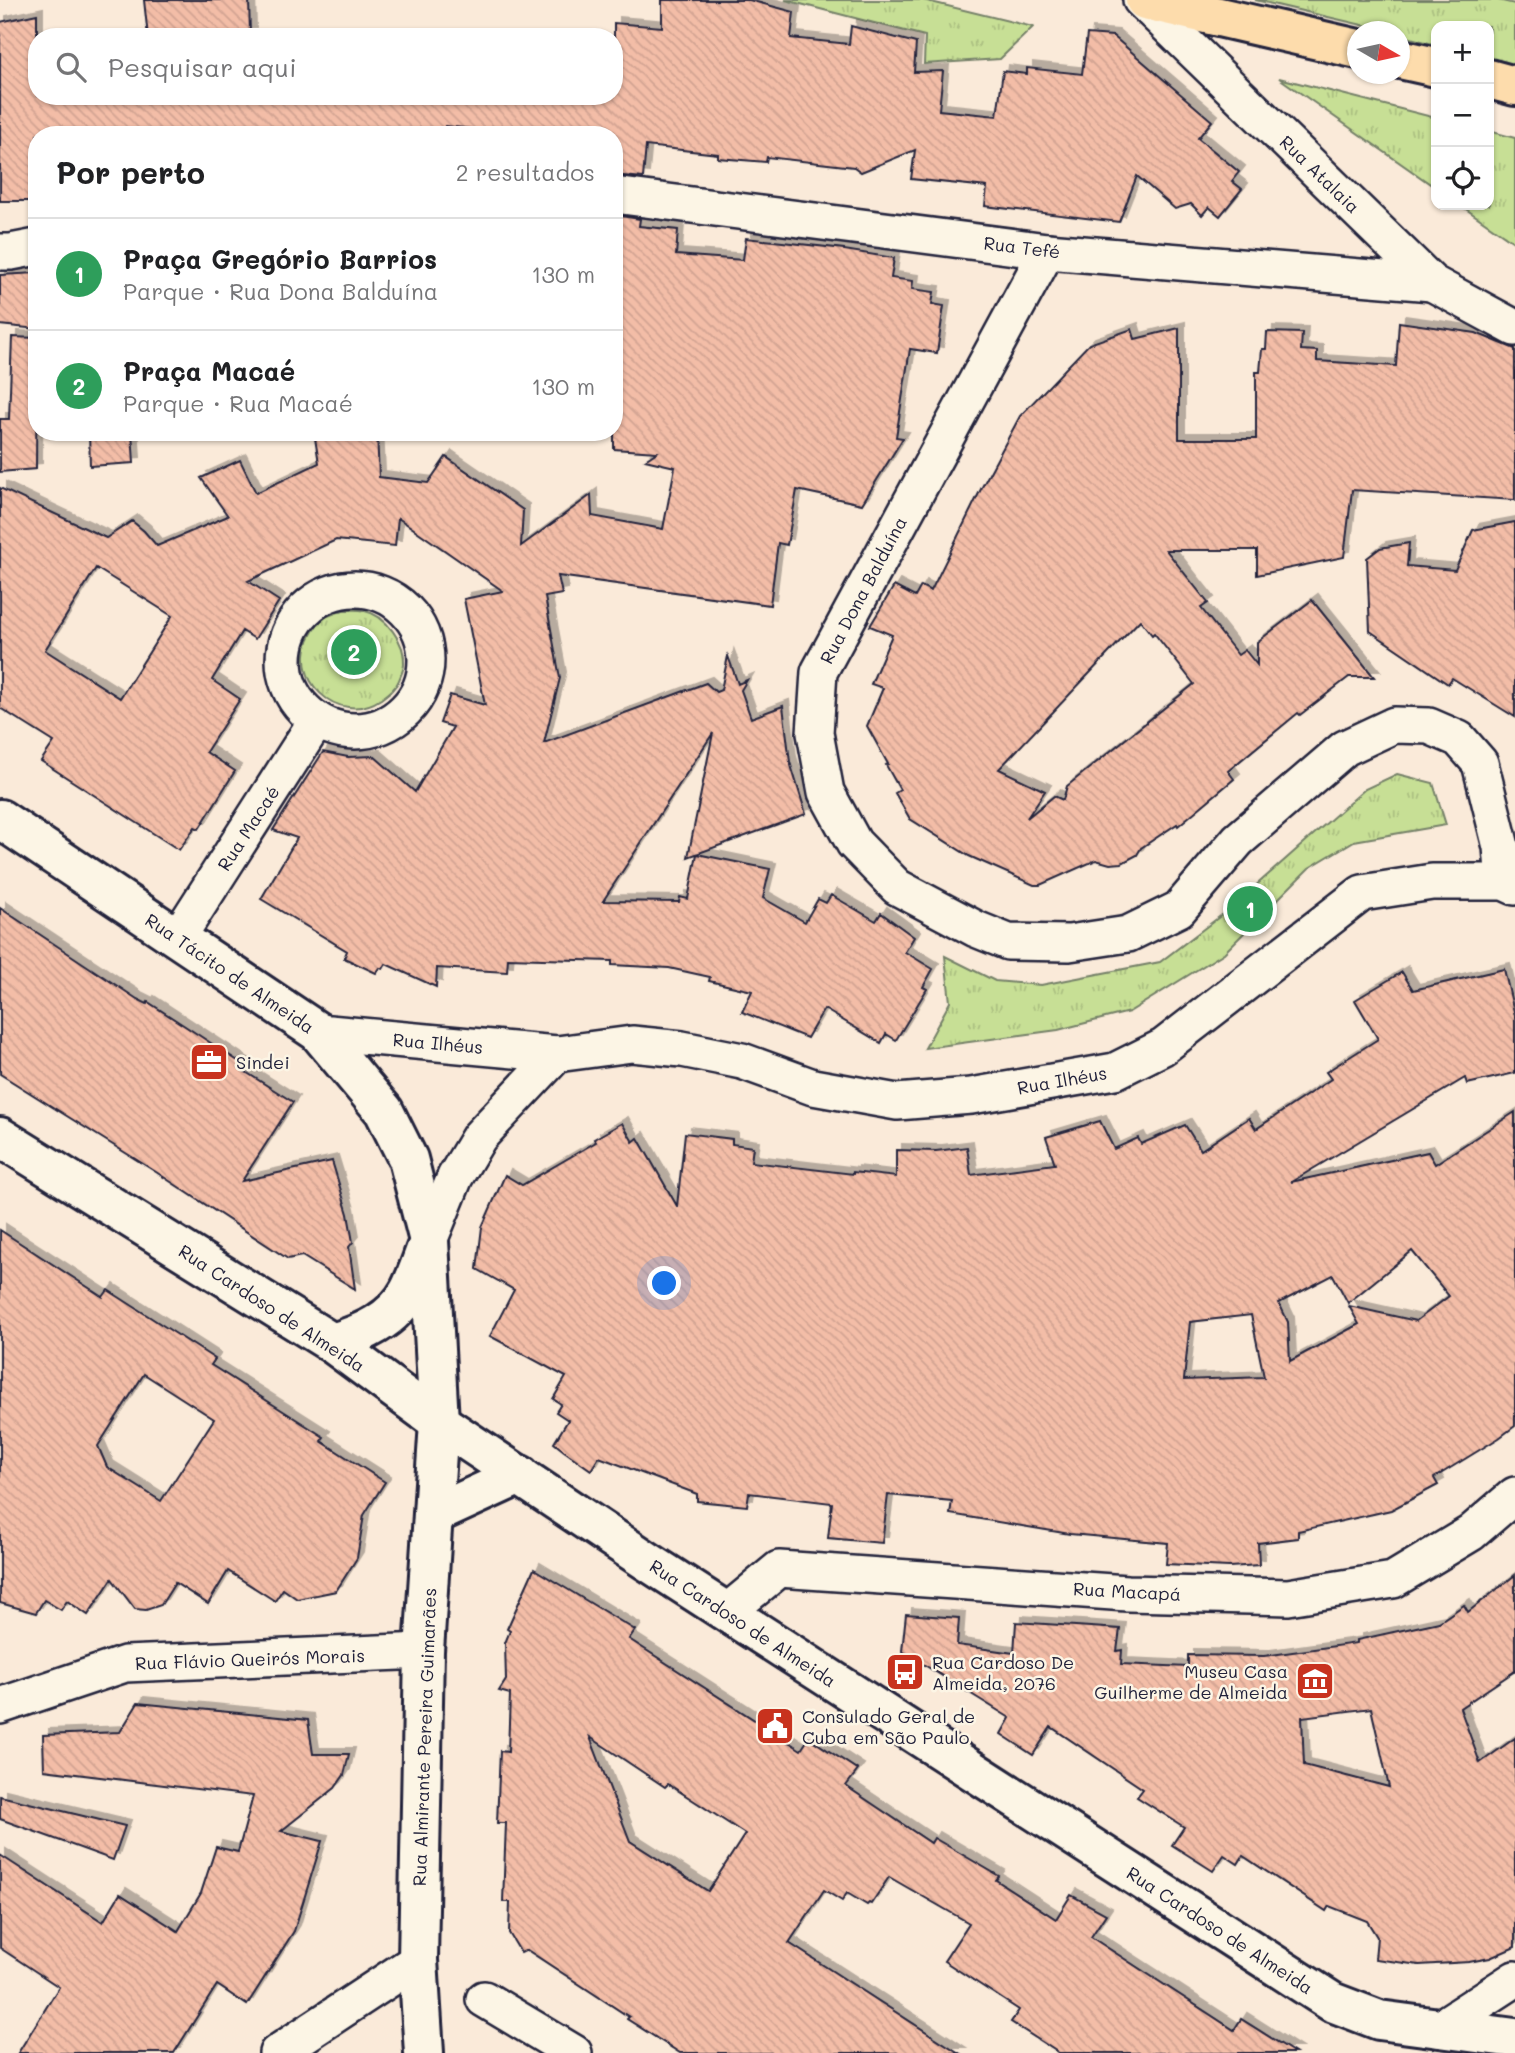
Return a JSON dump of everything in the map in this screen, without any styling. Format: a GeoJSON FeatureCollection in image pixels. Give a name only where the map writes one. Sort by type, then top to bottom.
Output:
{"type":"FeatureCollection","features":[{"type":"Feature","properties":{"kind":"main road"},"geometry":{"type":"LineString","coordinates":[[1143,0],[1347,47]]}},
{"type":"Feature","properties":{"kind":"main road"},"geometry":{"type":"LineString","coordinates":[[1410,61],[1431,66]]}},
{"type":"Feature","properties":{"kind":"main road"},"geometry":{"type":"LineString","coordinates":[[1494,80],[1515,86]]}},
{"type":"Feature","properties":{"kind":"main road","name":"Rua Tácito de Almeida"},"geometry":{"type":"LineString","coordinates":[[0,819],[318,1032],[384,1111],[408,1159],[429,1241],[439,1422]]}},
{"type":"Feature","properties":{"kind":"main road","name":"Rua Cardoso de Almeida"},"geometry":{"type":"LineString","coordinates":[[0,1137],[332,1343],[439,1422],[727,1612],[1332,2002],[1379,2020],[1515,2038]]}},
{"type":"Feature","properties":{"kind":"main road"},"geometry":{"type":"LineString","coordinates":[[332,1343],[362,1334],[388,1316],[409,1293],[429,1241]]}},
{"type":"Feature","properties":{"kind":"main road","name":"Rua Almirante Pereira Guimarães"},"geometry":{"type":"LineString","coordinates":[[424,2053],[418,1959],[424,1651],[439,1422]]}},
{"type":"Feature","properties":{"kind":"main road"},"geometry":{"type":"LineString","coordinates":[[433,1515],[520,1475]]}},
{"type":"Feature","properties":{"kind":"street","name":"Rua Atalaia"},"geometry":{"type":"LineString","coordinates":[[1143,0],[1432,283],[1515,328]]}},
{"type":"Feature","properties":{"kind":"street","name":"Rua Tefé"},"geometry":{"type":"LineString","coordinates":[[623,196],[1047,251],[1432,283]]}},
{"type":"Feature","properties":{"kind":"street"},"geometry":{"type":"LineString","coordinates":[[0,251],[28,249]]}},
{"type":"Feature","properties":{"kind":"street","name":"Rua Dona Balduína"},"geometry":{"type":"LineString","coordinates":[[1047,251],[819,672],[815,733],[826,792],[854,843],[897,887],[976,929],[1008,942],[1069,943],[1128,934],[1179,909],[1238,841],[1345,748],[1394,725],[1429,726],[1459,739],[1480,763],[1509,884]]}},
{"type":"Feature","properties":{"kind":"street"},"geometry":{"type":"LineString","coordinates":[[345,589],[379,593],[395,601],[409,612],[419,626],[424,645],[421,684],[414,700],[402,715],[387,724],[369,729],[337,728],[317,720],[291,691],[286,673],[285,654],[289,635],[297,620],[319,598],[345,589]]}},
{"type":"Feature","properties":{"kind":"street","name":"Rua Macaé"},"geometry":{"type":"LineString","coordinates":[[178,937],[317,720]]}},
{"type":"Feature","properties":{"kind":"street","name":"Rua Ilhéus"},"geometry":{"type":"LineString","coordinates":[[318,1032],[557,1054],[632,1044],[682,1049],[742,1061],[813,1087],[897,1102],[971,1096],[1115,1071],[1163,1047],[1362,893],[1432,883],[1509,884]]}},
{"type":"Feature","properties":{"kind":"street"},"geometry":{"type":"LineString","coordinates":[[429,1241],[455,1177],[479,1137],[557,1054]]}},
{"type":"Feature","properties":{"kind":"street","name":"Rua Macapá"},"geometry":{"type":"LineString","coordinates":[[727,1612],[779,1569],[1127,1593],[1288,1597],[1393,1580],[1471,1533],[1515,1495]]}},
{"type":"Feature","properties":{"kind":"street","name":"Rua Flávio Queirós Morais"},"geometry":{"type":"LineString","coordinates":[[6,1696],[125,1664],[424,1651]]}},
{"type":"Feature","properties":{"kind":"street"},"geometry":{"type":"LineString","coordinates":[[277,2053],[418,1959]]}},
{"type":"Feature","properties":{"kind":"street"},"geometry":{"type":"LineString","coordinates":[[1438,2029],[1515,1979]]}},
{"type":"Feature","properties":{"kind":"street"},"geometry":{"type":"LineString","coordinates":[[484,1999],[574,2053]]}},
{"type":"Feature","properties":{"kind":"green space"},"geometry":{"type":"Polygon","coordinates":[[[785,0],[923,0],[1033,27],[1000,59],[924,64],[925,36],[785,0]]]}},
{"type":"Feature","properties":{"kind":"green space"},"geometry":{"type":"Polygon","coordinates":[[[1255,0],[1498,0],[1515,4],[1515,68],[1494,62],[1494,21],[1431,21],[1431,44],[1410,38],[1410,21],[1347,21],[1255,0]]]}},
{"type":"Feature","properties":{"kind":"green space"},"geometry":{"type":"Polygon","coordinates":[[[1279,78],[1431,117],[1431,184],[1279,78]]]}},
{"type":"Feature","properties":{"kind":"green space"},"geometry":{"type":"Polygon","coordinates":[[[1494,132],[1515,138],[1515,243],[1467,210],[1494,210],[1494,132]]]}},
{"type":"Feature","properties":{"kind":"green space"},"geometry":{"type":"Polygon","coordinates":[[[343,610],[363,610],[380,618],[393,631],[402,647],[404,668],[396,686],[381,699],[365,706],[348,707],[333,702],[320,693],[310,680],[305,665],[306,648],[313,631],[323,618],[343,610]]]}},
{"type":"Feature","properties":{"kind":"green space"},"geometry":{"type":"Polygon","coordinates":[[[1397,774],[1433,783],[1446,825],[1354,841],[1309,868],[1224,953],[1129,1012],[1058,1030],[925,1048],[950,1002],[945,956],[995,981],[1041,985],[1160,962],[1227,911],[1365,789],[1397,774]]]}},
{"type":"Feature","properties":{"kind":"building"},"geometry":{"type":"Polygon","coordinates":[[[144,0],[249,0],[250,28],[147,28],[144,0]]]}},
{"type":"Feature","properties":{"kind":"building"},"geometry":{"type":"Polygon","coordinates":[[[662,0],[749,0],[794,12],[791,38],[849,44],[851,26],[916,43],[914,72],[943,71],[939,110],[997,116],[1003,71],[1027,74],[1027,68],[1082,74],[1087,34],[1113,36],[1212,121],[1198,138],[1239,172],[1232,181],[1242,189],[1220,216],[1209,207],[1202,215],[1191,204],[1175,209],[1137,176],[1119,222],[985,206],[987,187],[911,179],[915,150],[861,172],[854,167],[767,157],[766,162],[718,158],[718,154],[646,146],[643,178],[623,176],[623,126],[28,126],[28,201],[0,201],[0,22],[37,14],[37,28],[28,28],[28,105],[623,105],[623,28],[614,28],[614,23],[662,27],[662,0]]]}},
{"type":"Feature","properties":{"kind":"building"},"geometry":{"type":"Polygon","coordinates":[[[623,216],[640,219],[639,226],[678,230],[676,255],[743,260],[746,238],[844,249],[894,258],[891,278],[913,281],[912,289],[934,292],[932,304],[944,306],[937,353],[910,349],[896,437],[903,438],[862,504],[797,490],[787,545],[778,543],[770,605],[558,576],[562,594],[545,597],[560,678],[544,743],[706,683],[716,692],[721,690],[728,656],[738,684],[747,680],[741,690],[751,718],[783,706],[790,762],[806,814],[688,857],[713,733],[603,901],[679,902],[680,897],[688,899],[697,854],[770,869],[763,898],[805,922],[818,899],[826,903],[831,895],[876,921],[881,913],[914,937],[905,952],[933,969],[923,987],[927,989],[896,1040],[886,1034],[881,1043],[824,1009],[807,1038],[742,1012],[752,991],[709,981],[710,977],[669,968],[612,965],[612,961],[508,958],[507,972],[437,968],[436,987],[386,964],[376,973],[344,958],[347,951],[261,899],[297,838],[273,830],[323,752],[348,757],[374,756],[415,792],[453,727],[440,723],[450,695],[485,705],[464,599],[503,591],[398,518],[395,546],[336,540],[248,581],[279,601],[255,639],[242,631],[212,680],[240,699],[206,752],[235,771],[199,829],[195,827],[179,850],[41,761],[54,742],[0,708],[0,488],[106,538],[132,521],[157,546],[228,516],[201,478],[240,460],[256,493],[319,463],[315,441],[377,441],[379,477],[428,483],[446,457],[523,510],[521,546],[591,495],[592,516],[663,529],[675,467],[645,460],[657,452],[614,449],[614,441],[623,441],[623,216]],[[96,568],[45,650],[120,698],[172,616],[96,568]]]}},
{"type":"Feature","properties":{"kind":"building"},"geometry":{"type":"Polygon","coordinates":[[[28,273],[28,328],[0,325],[0,275],[28,273]]]}},
{"type":"Feature","properties":{"kind":"building"},"geometry":{"type":"Polygon","coordinates":[[[1399,322],[1476,333],[1515,349],[1515,500],[1352,490],[1344,557],[1257,575],[1257,550],[1166,550],[1208,603],[1201,608],[1238,655],[1245,650],[1257,665],[1257,642],[1312,600],[1374,677],[1349,677],[1300,715],[1298,713],[1228,771],[1234,779],[1178,826],[1177,824],[1141,848],[1137,855],[1122,863],[1110,864],[1096,860],[1040,885],[1034,885],[969,856],[910,819],[895,793],[900,790],[886,765],[888,764],[867,726],[883,688],[871,684],[892,635],[870,626],[894,586],[915,597],[921,586],[931,591],[1020,416],[1089,344],[1132,329],[1135,339],[1179,328],[1179,439],[1256,439],[1256,372],[1260,372],[1267,332],[1302,333],[1301,350],[1317,351],[1317,361],[1396,366],[1399,322]],[[1140,620],[999,769],[1045,791],[1027,818],[1054,796],[1063,800],[1067,786],[1194,684],[1154,633],[1152,635],[1140,620]]]}},
{"type":"Feature","properties":{"kind":"building"},"geometry":{"type":"Polygon","coordinates":[[[12,337],[28,338],[28,441],[36,441],[36,469],[0,472],[0,419],[9,419],[12,337]]]}},
{"type":"Feature","properties":{"kind":"building"},"geometry":{"type":"Polygon","coordinates":[[[89,441],[133,441],[134,463],[90,466],[89,441]]]}},
{"type":"Feature","properties":{"kind":"building"},"geometry":{"type":"Polygon","coordinates":[[[1515,522],[1515,717],[1452,678],[1448,684],[1370,631],[1367,558],[1380,548],[1409,543],[1407,566],[1455,570],[1473,530],[1515,522]]]}},
{"type":"Feature","properties":{"kind":"building"},"geometry":{"type":"Polygon","coordinates":[[[0,908],[137,999],[147,1004],[148,1002],[244,1065],[241,1069],[293,1102],[242,1181],[332,1161],[348,1214],[353,1242],[349,1247],[355,1289],[302,1256],[288,1259],[0,1074],[0,908]]]}},
{"type":"Feature","properties":{"kind":"building"},"geometry":{"type":"Polygon","coordinates":[[[1504,969],[1515,1016],[1515,1073],[1467,1084],[1465,1078],[1291,1182],[1428,1152],[1435,1164],[1515,1112],[1515,1426],[1434,1478],[1438,1485],[1391,1510],[1298,1531],[1298,1538],[1258,1543],[1259,1565],[1229,1567],[1166,1564],[1168,1543],[1070,1534],[950,1514],[952,1501],[888,1495],[882,1543],[828,1538],[832,1503],[749,1493],[747,1506],[697,1501],[697,1494],[599,1457],[591,1470],[554,1443],[568,1420],[556,1412],[561,1404],[553,1399],[566,1377],[490,1336],[514,1290],[477,1269],[482,1227],[505,1175],[522,1185],[596,1142],[594,1139],[622,1123],[633,1142],[638,1138],[677,1206],[685,1133],[732,1139],[732,1144],[753,1147],[751,1162],[896,1177],[896,1150],[936,1151],[967,1147],[971,1175],[1055,1164],[1046,1137],[1100,1121],[1114,1149],[1138,1138],[1141,1144],[1185,1125],[1201,1150],[1249,1118],[1256,1129],[1331,1079],[1326,1072],[1378,1039],[1355,1000],[1402,972],[1413,990],[1504,969]],[[1412,1251],[1348,1303],[1333,1275],[1279,1303],[1288,1322],[1290,1361],[1359,1324],[1349,1306],[1416,1321],[1449,1296],[1412,1251]],[[1251,1315],[1190,1322],[1184,1380],[1264,1377],[1251,1315]]]}},
{"type":"Feature","properties":{"kind":"building"},"geometry":{"type":"Polygon","coordinates":[[[0,1230],[103,1297],[108,1290],[215,1359],[211,1365],[324,1437],[321,1441],[385,1482],[364,1515],[357,1558],[336,1591],[297,1599],[283,1589],[275,1601],[228,1571],[208,1604],[175,1583],[161,1605],[146,1610],[135,1609],[112,1579],[88,1615],[67,1601],[61,1610],[44,1600],[36,1613],[0,1603],[0,1230]],[[144,1374],[98,1446],[107,1467],[161,1501],[214,1419],[144,1374]]]}},
{"type":"Feature","properties":{"kind":"building"},"geometry":{"type":"Polygon","coordinates":[[[534,1569],[635,1630],[629,1639],[801,1750],[809,1738],[858,1770],[846,1786],[931,1843],[934,1838],[999,1876],[996,1880],[1056,1919],[1071,1895],[1106,1914],[1091,1937],[1234,2030],[1241,2019],[1295,2053],[1059,2053],[1011,2022],[1019,2010],[944,1961],[969,1923],[889,1877],[871,1904],[867,1905],[847,1893],[842,1901],[824,1890],[789,1943],[959,2053],[680,2053],[527,1950],[521,1953],[509,1933],[510,1902],[503,1902],[506,1823],[497,1823],[500,1751],[508,1752],[510,1694],[499,1691],[506,1680],[505,1643],[510,1631],[507,1629],[534,1569]],[[590,1737],[630,1841],[708,1891],[745,1834],[668,1784],[665,1787],[590,1737]]]}},
{"type":"Feature","properties":{"kind":"building"},"geometry":{"type":"Polygon","coordinates":[[[1515,1575],[1515,1671],[1460,1708],[1480,1763],[1515,1738],[1515,1947],[1490,1958],[1469,1962],[1419,1965],[1375,1959],[1377,1937],[1367,1921],[1329,1906],[1326,1911],[1243,1856],[1238,1864],[1224,1855],[1213,1871],[1172,1845],[1184,1827],[1137,1797],[1143,1789],[1051,1727],[1033,1755],[1001,1734],[1010,1718],[902,1651],[906,1614],[959,1618],[957,1645],[1014,1653],[1016,1622],[1120,1629],[1117,1651],[1122,1650],[1121,1664],[1188,1667],[1188,1655],[1264,1656],[1357,1643],[1357,1640],[1439,1622],[1464,1605],[1468,1612],[1515,1575]],[[1371,1708],[1302,1717],[1304,1765],[1389,1787],[1371,1708]]]}},
{"type":"Feature","properties":{"kind":"building"},"geometry":{"type":"Polygon","coordinates":[[[138,1703],[308,1720],[313,1754],[349,1754],[344,1775],[335,1788],[281,1831],[322,1841],[294,1931],[247,2005],[217,1985],[174,2053],[18,2053],[59,1987],[0,1948],[0,1855],[103,1922],[120,1894],[178,1931],[201,1893],[216,1847],[238,1852],[253,1796],[44,1770],[43,1735],[120,1732],[138,1703]]]}},
{"type":"Feature","properties":{"kind":"building"},"geometry":{"type":"Polygon","coordinates":[[[0,1796],[125,1826],[113,1860],[0,1819],[0,1796]]]}},
{"type":"Feature","properties":{"kind":"place","name":"Praça Macaé"},"geometry":{"type":"Point","coordinates":[354,652]}},
{"type":"Feature","properties":{"kind":"place","name":"Praça Gregório Barrios"},"geometry":{"type":"Point","coordinates":[1250,909]}},
{"type":"Feature","properties":{"kind":"place","name":"Sindei"},"geometry":{"type":"Point","coordinates":[209,1062]}},
{"type":"Feature","properties":{"kind":"place","name":"Rua Cardoso De Almeida, 2076"},"geometry":{"type":"Point","coordinates":[905,1672]}},
{"type":"Feature","properties":{"kind":"place","name":"Museu Casa Guilherme de Almeida"},"geometry":{"type":"Point","coordinates":[1315,1681]}},
{"type":"Feature","properties":{"kind":"place","name":"Consulado Geral de Cuba em São Paulo"},"geometry":{"type":"Point","coordinates":[775,1726]}}]}
